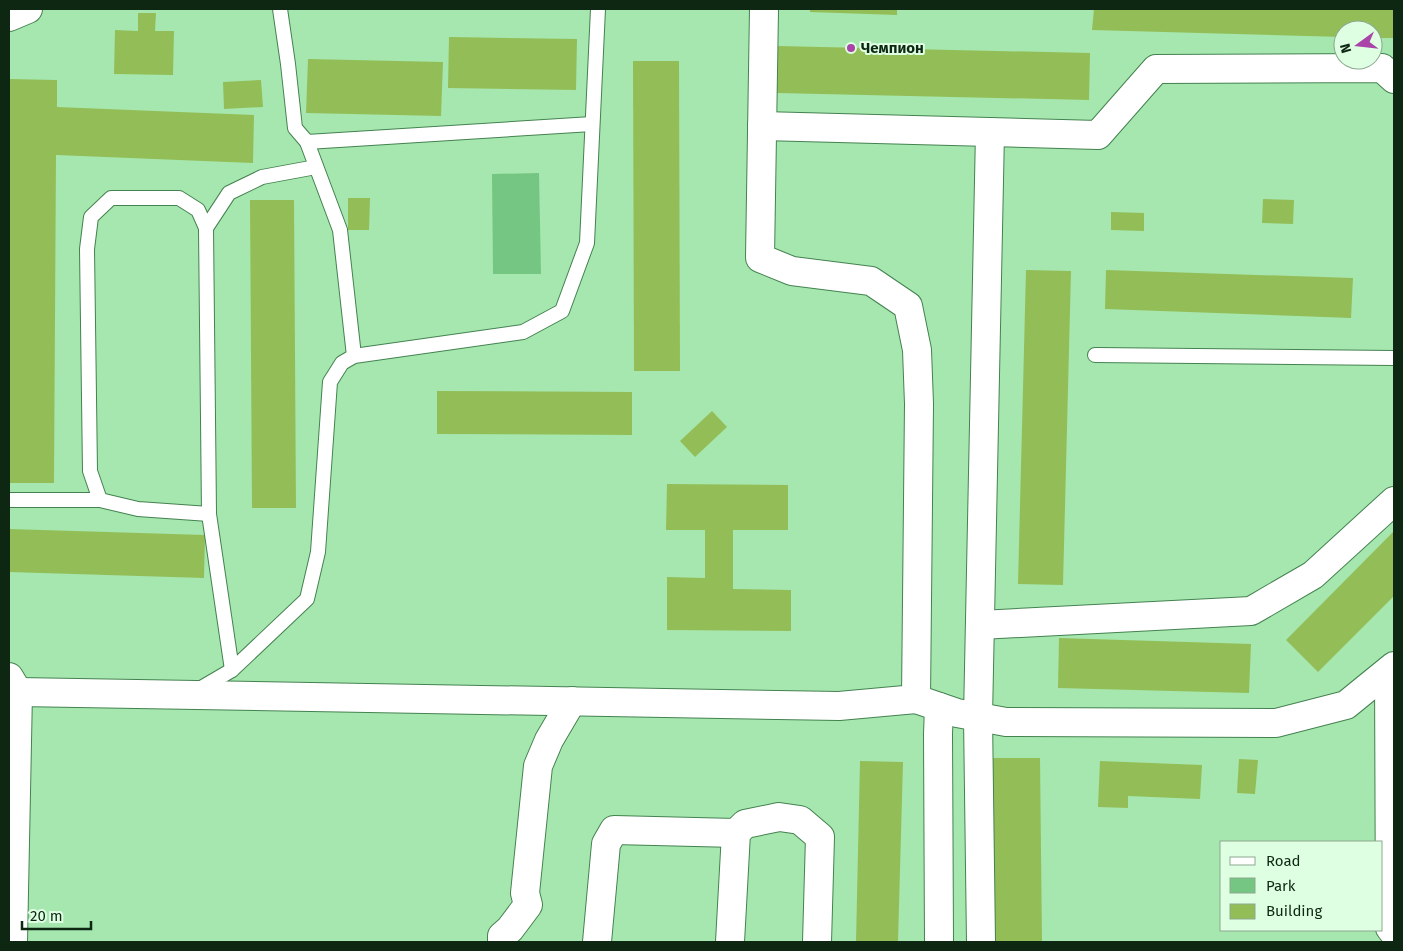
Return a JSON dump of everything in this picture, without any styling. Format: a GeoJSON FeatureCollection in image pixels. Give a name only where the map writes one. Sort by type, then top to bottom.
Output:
{"type":"FeatureCollection","features":[{"type":"Feature","properties":{"kind":"street"},"geometry":{"type":"LineString","coordinates":[[9,16],[28,9]]}},
{"type":"Feature","properties":{"kind":"street"},"geometry":{"type":"LineString","coordinates":[[764,9],[760,258],[792,271],[871,281],[908,306],[917,350],[928,703],[938,734],[939,942]]}},
{"type":"Feature","properties":{"kind":"street"},"geometry":{"type":"LineString","coordinates":[[762,126],[1098,135],[1156,69],[1382,68],[1394,79]]}},
{"type":"Feature","properties":{"kind":"street"},"geometry":{"type":"LineString","coordinates":[[981,942],[978,717],[990,132]]}},
{"type":"Feature","properties":{"kind":"street"},"geometry":{"type":"LineString","coordinates":[[980,625],[1251,612],[1313,575],[1394,502]]}},
{"type":"Feature","properties":{"kind":"street"},"geometry":{"type":"LineString","coordinates":[[14,942],[13,685],[190,695],[839,706],[928,703],[957,714],[1006,722],[1276,723],[1346,706],[1392,668]]}},
{"type":"Feature","properties":{"kind":"street"},"geometry":{"type":"LineString","coordinates":[[1392,668],[1390,928],[1394,933]]}},
{"type":"Feature","properties":{"kind":"street"},"geometry":{"type":"LineString","coordinates":[[502,942],[502,936],[510,929],[528,905],[525,893],[538,766],[572,701]]}},
{"type":"Feature","properties":{"kind":"street"},"geometry":{"type":"LineString","coordinates":[[730,942],[736,833],[744,824],[779,817],[800,820],[820,837],[817,942]]}},
{"type":"Feature","properties":{"kind":"street"},"geometry":{"type":"LineString","coordinates":[[597,942],[606,844],[614,830],[736,833]]}},
{"type":"Feature","properties":{"kind":"lane"},"geometry":{"type":"LineString","coordinates":[[280,9],[295,128],[307,142],[340,230],[354,356]]}},
{"type":"Feature","properties":{"kind":"lane"},"geometry":{"type":"LineString","coordinates":[[190,695],[232,670],[307,598],[318,552],[330,382],[342,363],[354,356],[523,332],[562,311],[587,243],[598,9]]}},
{"type":"Feature","properties":{"kind":"lane"},"geometry":{"type":"LineString","coordinates":[[307,142],[592,124]]}},
{"type":"Feature","properties":{"kind":"lane"},"geometry":{"type":"LineString","coordinates":[[206,228],[229,193],[262,177],[316,167]]}},
{"type":"Feature","properties":{"kind":"lane"},"geometry":{"type":"LineString","coordinates":[[100,500],[90,472],[87,249],[91,218],[111,198],[179,198],[198,210],[206,228],[209,514],[232,670]]}},
{"type":"Feature","properties":{"kind":"lane"},"geometry":{"type":"LineString","coordinates":[[1095,355],[1394,358]]}},
{"type":"Feature","properties":{"kind":"lane"},"geometry":{"type":"LineString","coordinates":[[9,500],[100,500],[138,509],[209,514]]}},
{"type":"Feature","properties":{"kind":"green space"},"geometry":{"type":"Polygon","coordinates":[[[539,173],[541,274],[493,274],[492,174],[539,173]]]}},
{"type":"Feature","properties":{"kind":"building"},"geometry":{"type":"Polygon","coordinates":[[[810,9],[897,9],[897,15],[810,12],[810,9]]]}},
{"type":"Feature","properties":{"kind":"building"},"geometry":{"type":"Polygon","coordinates":[[[1094,9],[1394,9],[1394,38],[1383,38],[1383,20],[1333,20],[1333,37],[1092,30],[1094,9]]]}},
{"type":"Feature","properties":{"kind":"building"},"geometry":{"type":"Polygon","coordinates":[[[138,13],[156,13],[155,31],[174,31],[173,75],[114,74],[115,30],[138,31],[138,13]]]}},
{"type":"Feature","properties":{"kind":"building"},"geometry":{"type":"Polygon","coordinates":[[[449,37],[577,39],[576,90],[448,88],[449,37]]]}},
{"type":"Feature","properties":{"kind":"building"},"geometry":{"type":"Polygon","coordinates":[[[778,46],[1090,53],[1089,100],[777,93],[778,46]]]}},
{"type":"Feature","properties":{"kind":"building"},"geometry":{"type":"Polygon","coordinates":[[[308,59],[443,62],[441,116],[306,113],[308,59]]]}},
{"type":"Feature","properties":{"kind":"building"},"geometry":{"type":"Polygon","coordinates":[[[633,61],[679,61],[680,371],[634,371],[633,61]]]}},
{"type":"Feature","properties":{"kind":"building"},"geometry":{"type":"Polygon","coordinates":[[[9,79],[57,80],[57,107],[254,115],[253,163],[56,155],[54,483],[9,483],[9,79]]]}},
{"type":"Feature","properties":{"kind":"building"},"geometry":{"type":"Polygon","coordinates":[[[261,80],[263,107],[224,109],[223,82],[261,80]]]}},
{"type":"Feature","properties":{"kind":"building"},"geometry":{"type":"Polygon","coordinates":[[[348,198],[370,198],[369,230],[348,230],[348,198]]]}},
{"type":"Feature","properties":{"kind":"building"},"geometry":{"type":"Polygon","coordinates":[[[1263,199],[1294,200],[1293,224],[1262,223],[1263,199]]]}},
{"type":"Feature","properties":{"kind":"building"},"geometry":{"type":"Polygon","coordinates":[[[250,200],[294,200],[296,508],[252,508],[250,200]]]}},
{"type":"Feature","properties":{"kind":"building"},"geometry":{"type":"Polygon","coordinates":[[[1111,212],[1144,213],[1144,231],[1111,230],[1111,212]]]}},
{"type":"Feature","properties":{"kind":"building"},"geometry":{"type":"Polygon","coordinates":[[[1026,270],[1071,271],[1063,585],[1018,584],[1026,270]]]}},
{"type":"Feature","properties":{"kind":"building"},"geometry":{"type":"Polygon","coordinates":[[[1106,270],[1353,278],[1351,318],[1105,309],[1106,270]]]}},
{"type":"Feature","properties":{"kind":"building"},"geometry":{"type":"Polygon","coordinates":[[[437,391],[632,392],[632,435],[437,434],[437,391]]]}},
{"type":"Feature","properties":{"kind":"building"},"geometry":{"type":"Polygon","coordinates":[[[712,411],[727,427],[695,457],[680,441],[712,411]]]}},
{"type":"Feature","properties":{"kind":"building"},"geometry":{"type":"Polygon","coordinates":[[[667,484],[788,485],[788,530],[733,530],[733,589],[791,590],[791,631],[667,630],[667,577],[705,578],[705,530],[666,530],[667,484]]]}},
{"type":"Feature","properties":{"kind":"building"},"geometry":{"type":"Polygon","coordinates":[[[9,529],[205,535],[204,578],[9,572],[9,529]]]}},
{"type":"Feature","properties":{"kind":"building"},"geometry":{"type":"Polygon","coordinates":[[[1394,531],[1394,596],[1318,672],[1286,640],[1394,531]]]}},
{"type":"Feature","properties":{"kind":"building"},"geometry":{"type":"Polygon","coordinates":[[[1059,638],[1251,644],[1249,693],[1058,688],[1059,638]]]}},
{"type":"Feature","properties":{"kind":"building"},"geometry":{"type":"Polygon","coordinates":[[[991,758],[1040,758],[1042,942],[992,942],[991,758]]]}},
{"type":"Feature","properties":{"kind":"building"},"geometry":{"type":"Polygon","coordinates":[[[1239,759],[1258,760],[1255,794],[1237,793],[1239,759]]]}},
{"type":"Feature","properties":{"kind":"building"},"geometry":{"type":"Polygon","coordinates":[[[860,761],[903,762],[898,942],[856,942],[860,761]]]}},
{"type":"Feature","properties":{"kind":"building"},"geometry":{"type":"Polygon","coordinates":[[[1100,761],[1202,765],[1200,799],[1128,796],[1128,808],[1098,807],[1100,761]]]}},
{"type":"Feature","properties":{"kind":"place","name":"Чемпион"},"geometry":{"type":"Point","coordinates":[851,48]}}]}
